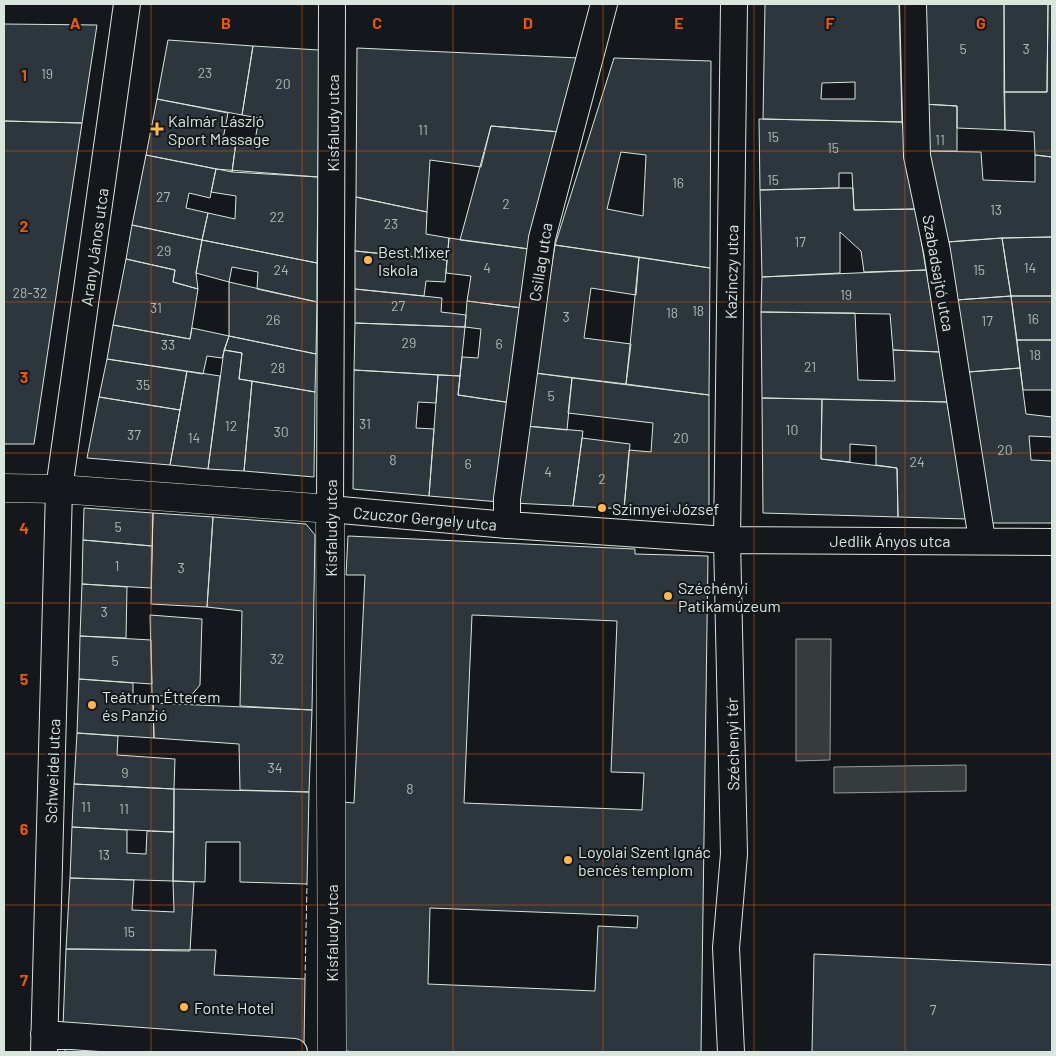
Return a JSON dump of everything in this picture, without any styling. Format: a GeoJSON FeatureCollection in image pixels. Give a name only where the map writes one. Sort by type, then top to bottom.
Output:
{"type":"FeatureCollection","features":[{"type":"Feature","properties":{"kind":"street","name":"Arany János utca"},"geometry":{"type":"LineString","coordinates":[[59,489],[126,4]]}},
{"type":"Feature","properties":{"kind":"street","name":"Kisfaludy utca"},"geometry":{"type":"LineString","coordinates":[[332,4],[330,509],[332,1052]]}},
{"type":"Feature","properties":{"kind":"street","name":"Csillag utca"},"geometry":{"type":"LineString","coordinates":[[507,525],[507,499],[542,238],[604,4]]}},
{"type":"Feature","properties":{"kind":"street","name":"Kazinczy utca"},"geometry":{"type":"LineString","coordinates":[[727,540],[734,4]]}},
{"type":"Feature","properties":{"kind":"street","name":"Szabadsajtó utca"},"geometry":{"type":"LineString","coordinates":[[913,4],[917,156],[937,251],[982,540]]}},
{"type":"Feature","properties":{"kind":"street","name":"Czuczor Gergely utca"},"geometry":{"type":"LineString","coordinates":[[4,488],[59,489],[330,509],[507,525],[727,540]]}},
{"type":"Feature","properties":{"kind":"street","name":"Schweidel utca"},"geometry":{"type":"LineString","coordinates":[[44,1043],[59,489]]}},
{"type":"Feature","properties":{"kind":"street","name":"Jedlik Ányos utca"},"geometry":{"type":"LineString","coordinates":[[727,540],[982,540],[1052,542]]}},
{"type":"Feature","properties":{"kind":"street","name":"Széchenyi tér"},"geometry":{"type":"LineString","coordinates":[[727,540],[734,854],[726,948],[731,1052]]}},
{"type":"Feature","properties":{"kind":"street"},"geometry":{"type":"LineString","coordinates":[[44,1043],[294,1052]]}},
{"type":"Feature","properties":{"kind":"shaded area"},"geometry":{"type":"Polygon","coordinates":[[[796,639],[831,639],[830,760],[796,761],[796,639]]]}},
{"type":"Feature","properties":{"kind":"shaded area"},"geometry":{"type":"Polygon","coordinates":[[[966,765],[966,791],[834,793],[834,767],[966,765]]]}},
{"type":"Feature","properties":{"kind":"building"},"geometry":{"type":"Polygon","coordinates":[[[765,4],[899,4],[902,122],[763,119],[765,4]],[[855,82],[822,83],[821,99],[855,99],[855,82]]]}},
{"type":"Feature","properties":{"kind":"building"},"geometry":{"type":"Polygon","coordinates":[[[922,4],[1004,4],[1005,130],[957,128],[957,106],[923,104],[922,4]]]}},
{"type":"Feature","properties":{"kind":"building"},"geometry":{"type":"Polygon","coordinates":[[[1004,4],[1048,4],[1047,92],[1004,92],[1004,4]]]}},
{"type":"Feature","properties":{"kind":"building"},"geometry":{"type":"Polygon","coordinates":[[[1048,4],[1052,4],[1052,157],[1035,155],[1034,132],[1005,130],[1004,92],[1047,92],[1048,4]]]}},
{"type":"Feature","properties":{"kind":"building"},"geometry":{"type":"Polygon","coordinates":[[[4,24],[97,25],[82,123],[4,121],[4,24]]]}},
{"type":"Feature","properties":{"kind":"building"},"geometry":{"type":"Polygon","coordinates":[[[168,40],[253,46],[242,115],[157,99],[168,40]]]}},
{"type":"Feature","properties":{"kind":"building"},"geometry":{"type":"Polygon","coordinates":[[[253,46],[319,50],[318,177],[232,172],[236,142],[254,146],[259,118],[242,115],[253,46]]]}},
{"type":"Feature","properties":{"kind":"building"},"geometry":{"type":"Polygon","coordinates":[[[357,48],[579,58],[560,132],[491,126],[481,167],[430,160],[427,212],[356,197],[357,48]]]}},
{"type":"Feature","properties":{"kind":"building"},"geometry":{"type":"Polygon","coordinates":[[[614,58],[711,61],[710,268],[555,245],[614,58]],[[621,152],[607,209],[643,216],[646,155],[621,152]]]}},
{"type":"Feature","properties":{"kind":"building"},"geometry":{"type":"Polygon","coordinates":[[[157,99],[228,113],[223,139],[236,142],[232,172],[146,155],[157,99]]]}},
{"type":"Feature","properties":{"kind":"building"},"geometry":{"type":"Polygon","coordinates":[[[923,104],[957,106],[957,151],[924,151],[923,104]]]}},
{"type":"Feature","properties":{"kind":"building"},"geometry":{"type":"Polygon","coordinates":[[[759,119],[902,122],[916,209],[854,210],[852,173],[839,173],[839,188],[760,190],[759,119]]]}},
{"type":"Feature","properties":{"kind":"building"},"geometry":{"type":"Polygon","coordinates":[[[4,121],[82,123],[34,444],[4,444],[4,121]]]}},
{"type":"Feature","properties":{"kind":"building"},"geometry":{"type":"Polygon","coordinates":[[[491,126],[560,132],[529,249],[460,240],[491,126]]]}},
{"type":"Feature","properties":{"kind":"building"},"geometry":{"type":"Polygon","coordinates":[[[924,151],[981,152],[983,180],[1035,182],[1035,155],[1052,157],[1052,237],[947,242],[924,151]]]}},
{"type":"Feature","properties":{"kind":"building"},"geometry":{"type":"Polygon","coordinates":[[[146,155],[216,169],[210,198],[189,193],[186,208],[208,213],[202,240],[132,225],[146,155]]]}},
{"type":"Feature","properties":{"kind":"building"},"geometry":{"type":"Polygon","coordinates":[[[216,169],[318,177],[317,263],[202,240],[208,213],[235,219],[236,196],[211,192],[216,169]]]}},
{"type":"Feature","properties":{"kind":"building"},"geometry":{"type":"Polygon","coordinates":[[[853,188],[854,210],[916,209],[926,270],[864,272],[861,251],[840,232],[840,273],[762,277],[760,190],[853,188]]]}},
{"type":"Feature","properties":{"kind":"building"},"geometry":{"type":"Polygon","coordinates":[[[356,197],[427,212],[426,234],[449,238],[447,260],[355,251],[356,197]]]}},
{"type":"Feature","properties":{"kind":"building"},"geometry":{"type":"Polygon","coordinates":[[[132,225],[202,240],[196,273],[198,289],[173,282],[175,270],[126,259],[132,225]]]}},
{"type":"Feature","properties":{"kind":"building"},"geometry":{"type":"Polygon","coordinates":[[[1052,237],[1052,296],[1011,296],[1002,238],[1052,237]]]}},
{"type":"Feature","properties":{"kind":"building"},"geometry":{"type":"Polygon","coordinates":[[[449,238],[529,249],[522,308],[467,301],[471,276],[446,273],[449,238]]]}},
{"type":"Feature","properties":{"kind":"building"},"geometry":{"type":"Polygon","coordinates":[[[1002,238],[1011,296],[956,300],[947,242],[1002,238]]]}},
{"type":"Feature","properties":{"kind":"building"},"geometry":{"type":"Polygon","coordinates":[[[202,240],[317,263],[317,302],[257,289],[258,272],[232,267],[229,282],[196,273],[202,240]]]}},
{"type":"Feature","properties":{"kind":"building"},"geometry":{"type":"Polygon","coordinates":[[[555,245],[639,257],[636,295],[591,288],[584,338],[631,344],[626,384],[535,373],[555,245]]]}},
{"type":"Feature","properties":{"kind":"building"},"geometry":{"type":"Polygon","coordinates":[[[355,251],[447,260],[445,282],[426,281],[424,296],[355,289],[355,251]]]}},
{"type":"Feature","properties":{"kind":"building"},"geometry":{"type":"Polygon","coordinates":[[[639,257],[710,268],[709,395],[626,384],[639,257]]]}},
{"type":"Feature","properties":{"kind":"building"},"geometry":{"type":"Polygon","coordinates":[[[126,259],[175,270],[173,282],[198,289],[190,339],[113,325],[126,259]]]}},
{"type":"Feature","properties":{"kind":"building"},"geometry":{"type":"Polygon","coordinates":[[[926,270],[940,352],[893,350],[890,314],[761,312],[762,277],[926,270]]]}},
{"type":"Feature","properties":{"kind":"building"},"geometry":{"type":"Polygon","coordinates":[[[229,282],[317,302],[316,354],[229,336],[229,282]]]}},
{"type":"Feature","properties":{"kind":"building"},"geometry":{"type":"Polygon","coordinates":[[[355,289],[442,298],[441,312],[466,315],[465,327],[355,323],[355,289]]]}},
{"type":"Feature","properties":{"kind":"building"},"geometry":{"type":"Polygon","coordinates":[[[1011,296],[1052,296],[1052,340],[1017,340],[1011,296]]]}},
{"type":"Feature","properties":{"kind":"building"},"geometry":{"type":"Polygon","coordinates":[[[1011,296],[1020,368],[968,372],[956,300],[1011,296]]]}},
{"type":"Feature","properties":{"kind":"building"},"geometry":{"type":"Polygon","coordinates":[[[467,301],[522,308],[512,403],[458,395],[462,357],[478,358],[481,329],[465,327],[467,301]]]}},
{"type":"Feature","properties":{"kind":"building"},"geometry":{"type":"Polygon","coordinates":[[[761,312],[855,313],[858,380],[895,381],[893,350],[940,352],[947,402],[762,398],[761,312]]]}},
{"type":"Feature","properties":{"kind":"building"},"geometry":{"type":"Polygon","coordinates":[[[355,323],[465,327],[460,376],[354,370],[355,323]]]}},
{"type":"Feature","properties":{"kind":"building"},"geometry":{"type":"Polygon","coordinates":[[[113,325],[190,339],[192,328],[229,336],[222,358],[207,356],[203,374],[107,359],[113,325]]]}},
{"type":"Feature","properties":{"kind":"building"},"geometry":{"type":"Polygon","coordinates":[[[229,336],[316,354],[315,392],[239,379],[242,353],[224,350],[229,336]]]}},
{"type":"Feature","properties":{"kind":"building"},"geometry":{"type":"Polygon","coordinates":[[[1017,340],[1052,340],[1052,390],[1023,390],[1017,340]]]}},
{"type":"Feature","properties":{"kind":"building"},"geometry":{"type":"Polygon","coordinates":[[[224,350],[242,353],[239,379],[252,381],[244,471],[208,469],[224,350]]]}},
{"type":"Feature","properties":{"kind":"building"},"geometry":{"type":"Polygon","coordinates":[[[107,359],[187,371],[180,410],[99,397],[107,359]]]}},
{"type":"Feature","properties":{"kind":"building"},"geometry":{"type":"Polygon","coordinates":[[[1020,368],[1026,414],[1052,417],[1052,437],[1029,436],[1031,460],[1052,461],[1052,523],[992,523],[968,372],[1020,368]]]}},
{"type":"Feature","properties":{"kind":"building"},"geometry":{"type":"Polygon","coordinates":[[[354,370],[438,375],[436,403],[418,402],[416,428],[434,429],[429,496],[353,489],[354,370]]]}},
{"type":"Feature","properties":{"kind":"building"},"geometry":{"type":"Polygon","coordinates":[[[187,371],[220,376],[208,469],[170,465],[187,371]]]}},
{"type":"Feature","properties":{"kind":"building"},"geometry":{"type":"Polygon","coordinates":[[[535,373],[572,378],[567,430],[526,426],[535,373]]]}},
{"type":"Feature","properties":{"kind":"building"},"geometry":{"type":"Polygon","coordinates":[[[438,375],[460,376],[458,395],[512,403],[500,502],[429,496],[438,375]]]}},
{"type":"Feature","properties":{"kind":"building"},"geometry":{"type":"Polygon","coordinates":[[[572,378],[709,395],[709,513],[624,509],[629,450],[651,452],[653,423],[568,413],[572,378]]]}},
{"type":"Feature","properties":{"kind":"building"},"geometry":{"type":"Polygon","coordinates":[[[252,381],[315,392],[314,477],[244,471],[252,381]]]}},
{"type":"Feature","properties":{"kind":"building"},"geometry":{"type":"Polygon","coordinates":[[[99,397],[180,410],[170,465],[87,458],[99,397]]]}},
{"type":"Feature","properties":{"kind":"building"},"geometry":{"type":"Polygon","coordinates":[[[762,398],[822,399],[821,459],[897,468],[898,517],[763,513],[762,398]]]}},
{"type":"Feature","properties":{"kind":"building"},"geometry":{"type":"Polygon","coordinates":[[[822,399],[947,402],[967,519],[898,517],[897,468],[876,465],[876,446],[850,444],[850,462],[821,459],[822,399]]]}},
{"type":"Feature","properties":{"kind":"building"},"geometry":{"type":"Polygon","coordinates":[[[526,426],[583,431],[573,506],[513,503],[526,426]]]}},
{"type":"Feature","properties":{"kind":"building"},"geometry":{"type":"Polygon","coordinates":[[[582,438],[630,444],[624,509],[573,506],[582,438]]]}},
{"type":"Feature","properties":{"kind":"building"},"geometry":{"type":"Polygon","coordinates":[[[84,508],[153,513],[152,546],[83,540],[84,508]]]}},
{"type":"Feature","properties":{"kind":"building"},"geometry":{"type":"Polygon","coordinates":[[[153,513],[213,517],[207,607],[151,604],[153,513]]]}},
{"type":"Feature","properties":{"kind":"building"},"geometry":{"type":"Polygon","coordinates":[[[213,517],[306,524],[315,535],[312,710],[240,706],[242,611],[207,607],[213,517]]]}},
{"type":"Feature","properties":{"kind":"building"},"geometry":{"type":"Polygon","coordinates":[[[348,536],[635,549],[635,554],[708,556],[701,1052],[357,1052],[333,1050],[342,802],[354,803],[365,575],[346,575],[348,536]],[[472,615],[464,803],[642,810],[644,773],[611,772],[617,621],[472,615]],[[430,908],[428,984],[595,991],[598,926],[637,928],[638,916],[430,908]]]}},
{"type":"Feature","properties":{"kind":"building"},"geometry":{"type":"Polygon","coordinates":[[[83,540],[152,546],[151,588],[82,584],[83,540]]]}},
{"type":"Feature","properties":{"kind":"building"},"geometry":{"type":"Polygon","coordinates":[[[82,584],[127,587],[126,638],[80,636],[82,584]]]}},
{"type":"Feature","properties":{"kind":"building"},"geometry":{"type":"Polygon","coordinates":[[[150,615],[202,619],[200,685],[189,698],[152,695],[150,615]]]}},
{"type":"Feature","properties":{"kind":"building"},"geometry":{"type":"Polygon","coordinates":[[[80,636],[151,640],[152,684],[79,679],[80,636]]]}},
{"type":"Feature","properties":{"kind":"building"},"geometry":{"type":"Polygon","coordinates":[[[79,679],[133,683],[133,703],[153,703],[154,738],[77,733],[79,679]]]}},
{"type":"Feature","properties":{"kind":"building"},"geometry":{"type":"Polygon","coordinates":[[[153,703],[312,710],[309,792],[240,790],[239,744],[154,738],[153,703]]]}},
{"type":"Feature","properties":{"kind":"building"},"geometry":{"type":"Polygon","coordinates":[[[77,733],[118,736],[117,755],[175,759],[174,789],[74,784],[77,733]]]}},
{"type":"Feature","properties":{"kind":"building"},"geometry":{"type":"Polygon","coordinates":[[[74,784],[174,789],[174,832],[72,827],[74,784]]]}},
{"type":"Feature","properties":{"kind":"building"},"geometry":{"type":"Polygon","coordinates":[[[174,789],[309,792],[307,884],[240,882],[240,842],[206,842],[205,882],[173,881],[174,789]]]}},
{"type":"Feature","properties":{"kind":"building"},"geometry":{"type":"Polygon","coordinates":[[[72,827],[127,830],[127,853],[146,854],[147,831],[174,832],[173,881],[70,878],[72,827]]]}},
{"type":"Feature","properties":{"kind":"building"},"geometry":{"type":"Polygon","coordinates":[[[70,878],[134,880],[132,910],[174,912],[173,881],[194,882],[190,951],[66,949],[70,878]]]}},
{"type":"Feature","properties":{"kind":"building","name":"Fonte Hotel"},"geometry":{"type":"Polygon","coordinates":[[[66,949],[216,950],[214,975],[305,979],[304,1044],[63,1027],[66,949]]]}},
{"type":"Feature","properties":{"kind":"building"},"geometry":{"type":"Polygon","coordinates":[[[814,954],[1052,965],[1052,1052],[812,1052],[814,954]]]}},
{"type":"Feature","properties":{"kind":"building"},"geometry":{"type":"Polygon","coordinates":[[[65,1044],[149,1052],[65,1052],[65,1044]]]}},
{"type":"Feature","properties":{"kind":"fence"},"geometry":{"type":"LineString","coordinates":[[305,979],[307,884]]}},
{"type":"Feature","properties":{"kind":"place","name":"Kalmár László Sport Massage"},"geometry":{"type":"Point","coordinates":[157,129]}},
{"type":"Feature","properties":{"kind":"place","name":"Best Mixer Iskola"},"geometry":{"type":"Point","coordinates":[368,260]}},
{"type":"Feature","properties":{"kind":"place","name":"Szinnyei József"},"geometry":{"type":"Point","coordinates":[602,508]}},
{"type":"Feature","properties":{"kind":"place","name":"Széchényi Patikamúzeum"},"geometry":{"type":"Point","coordinates":[668,596]}},
{"type":"Feature","properties":{"kind":"place","name":"Teátrum Étterem és Panzió"},"geometry":{"type":"Point","coordinates":[92,705]}},
{"type":"Feature","properties":{"kind":"place","name":"Loyolai Szent Ignác bencés templom"},"geometry":{"type":"Point","coordinates":[568,860]}},
{"type":"Feature","properties":{"kind":"place","name":"Fonte Hotel"},"geometry":{"type":"Point","coordinates":[184,1007]}}]}
